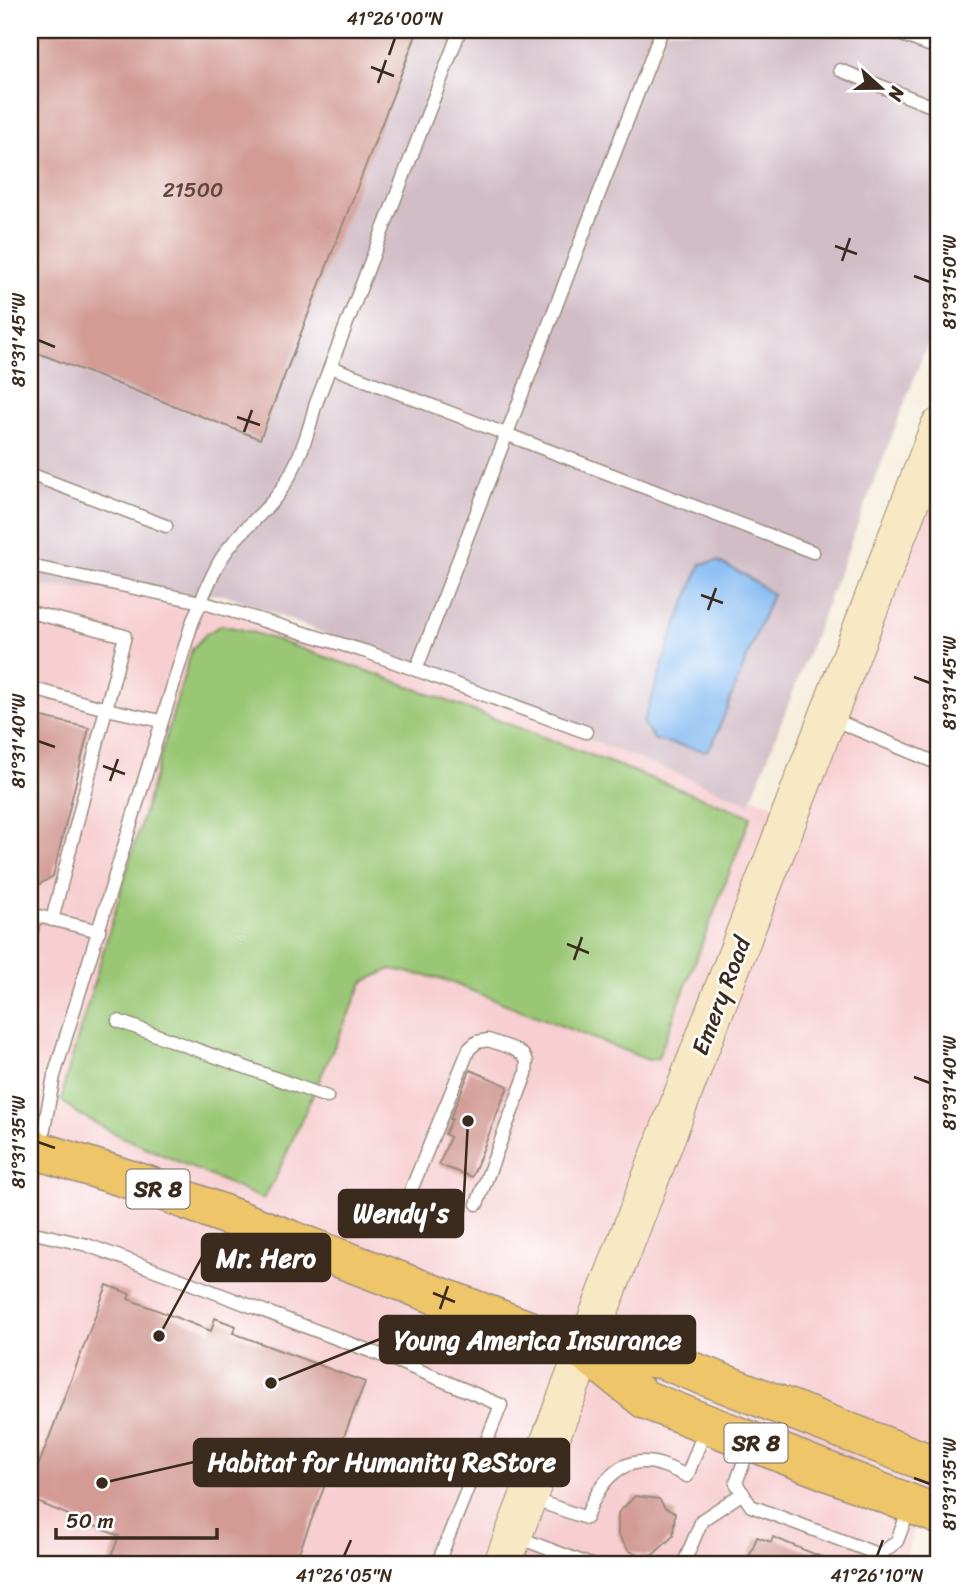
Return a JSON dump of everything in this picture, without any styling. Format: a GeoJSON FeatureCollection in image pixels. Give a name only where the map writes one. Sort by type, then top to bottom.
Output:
{"type":"FeatureCollection","features":[{"type":"Feature","properties":{"kind":"main road","name":"Emery Road"},"geometry":{"type":"LineString","coordinates":[[508,1550],[939,427]]}},
{"type":"Feature","properties":{"kind":"main road","name":"SR 8"},"geometry":{"type":"LineString","coordinates":[[35,1149],[144,1184],[584,1351],[661,1359],[939,1467]]}},
{"type":"Feature","properties":{"kind":"main road","name":"SR 8"},"geometry":{"type":"LineString","coordinates":[[584,1351],[646,1400],[924,1510]]}},
{"type":"Feature","properties":{"kind":"main road"},"geometry":{"type":"LineString","coordinates":[[924,1510],[939,1467]]}},
{"type":"Feature","properties":{"kind":"lane"},"geometry":{"type":"LineString","coordinates":[[30,1187],[35,1149],[54,1076],[192,623],[220,560],[242,529],[270,504],[286,483],[460,30]]}},
{"type":"Feature","properties":{"kind":"lane"},"geometry":{"type":"LineString","coordinates":[[416,670],[662,30]]}},
{"type":"Feature","properties":{"kind":"lane"},"geometry":{"type":"LineString","coordinates":[[889,30],[938,46]]}},
{"type":"Feature","properties":{"kind":"lane"},"geometry":{"type":"LineString","coordinates":[[840,70],[939,109]]}},
{"type":"Feature","properties":{"kind":"lane"},"geometry":{"type":"LineString","coordinates":[[331,367],[813,552]]}},
{"type":"Feature","properties":{"kind":"lane"},"geometry":{"type":"LineString","coordinates":[[30,474],[166,526]]}},
{"type":"Feature","properties":{"kind":"lane"},"geometry":{"type":"LineString","coordinates":[[30,566],[201,602],[368,652],[586,732]]}},
{"type":"Feature","properties":{"kind":"lane"},"geometry":{"type":"LineString","coordinates":[[30,612],[125,636],[52,920]]}},
{"type":"Feature","properties":{"kind":"lane"},"geometry":{"type":"LineString","coordinates":[[30,688],[161,721]]}},
{"type":"Feature","properties":{"kind":"lane"},"geometry":{"type":"LineString","coordinates":[[827,717],[939,764]]}},
{"type":"Feature","properties":{"kind":"lane"},"geometry":{"type":"LineString","coordinates":[[30,937],[33,915],[99,931]]}},
{"type":"Feature","properties":{"kind":"lane"},"geometry":{"type":"LineString","coordinates":[[118,1021],[327,1097]]}},
{"type":"Feature","properties":{"kind":"lane"},"geometry":{"type":"LineString","coordinates":[[411,1190],[469,1049],[477,1042],[488,1040],[514,1049],[527,1061],[526,1074],[477,1204]]}},
{"type":"Feature","properties":{"kind":"lane"},"geometry":{"type":"LineString","coordinates":[[30,1232],[88,1245],[162,1272],[399,1362],[501,1405],[437,1565]]}},
{"type":"Feature","properties":{"kind":"lane"},"geometry":{"type":"LineString","coordinates":[[528,1498],[586,1518],[595,1494],[619,1469],[633,1463],[655,1464],[687,1476],[708,1424]]}},
{"type":"Feature","properties":{"kind":"lane"},"geometry":{"type":"LineString","coordinates":[[752,1441],[736,1483],[751,1506],[880,1555],[897,1541],[924,1510]]}},
{"type":"Feature","properties":{"kind":"lane"},"geometry":{"type":"LineString","coordinates":[[683,1565],[702,1520],[743,1493]]}},
{"type":"Feature","properties":{"kind":"lane"},"geometry":{"type":"LineString","coordinates":[[508,1550],[591,1565]]}},
{"type":"Feature","properties":{"kind":"shaded area"},"geometry":{"type":"Polygon","coordinates":[[[30,30],[939,30],[939,314],[750,803],[227,595],[30,586],[30,30]]]}},
{"type":"Feature","properties":{"kind":"shaded area"},"geometry":{"type":"Polygon","coordinates":[[[939,427],[939,1515],[923,1509],[901,1565],[30,1565],[30,566],[201,602],[586,732],[791,812],[939,427]]]}},
{"type":"Feature","properties":{"kind":"green space"},"geometry":{"type":"Polygon","coordinates":[[[221,625],[252,632],[379,675],[751,816],[658,1058],[648,1060],[442,979],[391,969],[363,982],[275,1179],[263,1199],[118,1135],[77,1113],[62,1101],[64,1085],[192,649],[205,635],[221,625]]]}},
{"type":"Feature","properties":{"kind":"water"},"geometry":{"type":"Polygon","coordinates":[[[717,561],[745,575],[772,594],[714,741],[706,751],[655,740],[643,724],[676,625],[701,564],[717,561]]]}},
{"type":"Feature","properties":{"kind":"building"},"geometry":{"type":"Polygon","coordinates":[[[30,30],[418,30],[260,439],[30,350],[30,30]]]}},
{"type":"Feature","properties":{"kind":"building"},"geometry":{"type":"Polygon","coordinates":[[[30,714],[89,728],[53,876],[30,890],[30,714]]]}},
{"type":"Feature","properties":{"kind":"building"},"geometry":{"type":"Polygon","coordinates":[[[470,1070],[508,1086],[472,1177],[439,1165],[450,1137],[445,1134],[470,1070]]]}},
{"type":"Feature","properties":{"kind":"building"},"geometry":{"type":"Polygon","coordinates":[[[107,1285],[130,1294],[128,1299],[211,1331],[215,1318],[236,1326],[233,1333],[365,1382],[294,1565],[108,1565],[119,1536],[30,1499],[30,1488],[107,1285]]]}},
{"type":"Feature","properties":{"kind":"building"},"geometry":{"type":"Polygon","coordinates":[[[635,1496],[659,1499],[665,1508],[675,1513],[673,1536],[654,1554],[644,1556],[629,1551],[618,1535],[618,1513],[635,1496]]]}},
{"type":"Feature","properties":{"kind":"building"},"geometry":{"type":"Polygon","coordinates":[[[757,1537],[771,1542],[773,1537],[841,1565],[746,1565],[757,1537]]]}},
{"type":"Feature","properties":{"kind":"place","name":"Wendy's"},"geometry":{"type":"Point","coordinates":[468,1121]}},
{"type":"Feature","properties":{"kind":"place","name":"Mr. Hero"},"geometry":{"type":"Point","coordinates":[159,1336]}},
{"type":"Feature","properties":{"kind":"place","name":"Young America Insurance"},"geometry":{"type":"Point","coordinates":[271,1383]}},
{"type":"Feature","properties":{"kind":"place","name":"Habitat for Humanity ReStore"},"geometry":{"type":"Point","coordinates":[102,1483]}}]}
